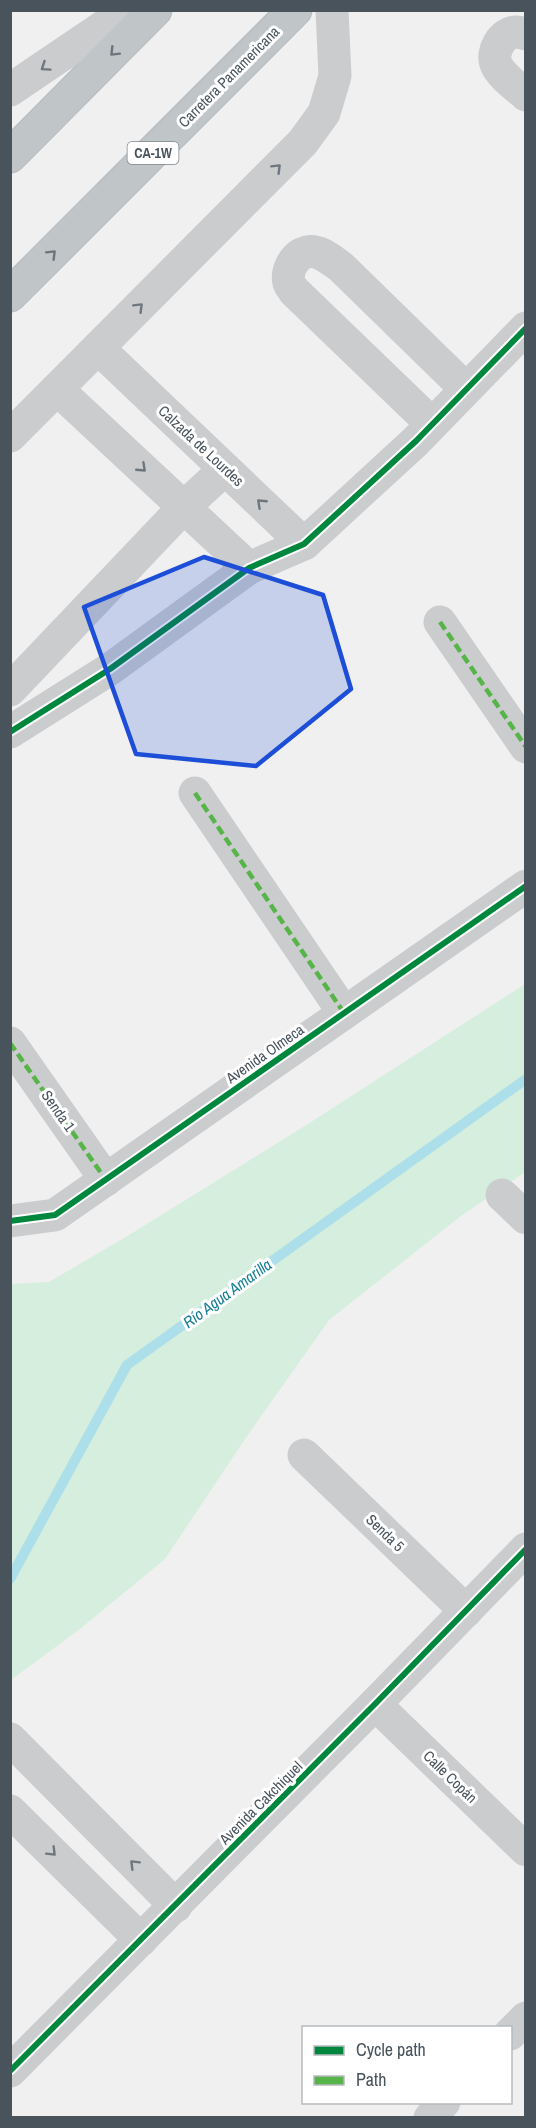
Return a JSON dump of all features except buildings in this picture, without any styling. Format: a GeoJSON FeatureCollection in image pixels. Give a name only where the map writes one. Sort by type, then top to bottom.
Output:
{"type":"FeatureCollection","features":[{"type":"Feature","properties":{"kind":"highway"},"geometry":{"type":"LineString","coordinates":[[10,156],[155,10]]}},
{"type":"Feature","properties":{"kind":"highway","name":"Carretera Panamericana"},"geometry":{"type":"LineString","coordinates":[[10,296],[295,10]]}},
{"type":"Feature","properties":{"kind":"street"},"geometry":{"type":"LineString","coordinates":[[10,90],[128,10]]}},
{"type":"Feature","properties":{"kind":"street"},"geometry":{"type":"LineString","coordinates":[[10,436],[303,142],[324,113],[335,76],[332,10]]}},
{"type":"Feature","properties":{"kind":"street"},"geometry":{"type":"LineString","coordinates":[[525,34],[514,32],[503,38],[496,48],[495,62],[500,71],[525,95]]}},
{"type":"Feature","properties":{"kind":"street"},"geometry":{"type":"LineString","coordinates":[[432,424],[294,291],[289,282],[290,268],[297,258],[307,252],[325,255],[333,261],[466,389]]}},
{"type":"Feature","properties":{"kind":"street"},"geometry":{"type":"LineString","coordinates":[[10,732],[110,669],[249,568],[304,544],[432,424],[525,328]]}},
{"type":"Feature","properties":{"kind":"street","name":"Calzada de Lourdes"},"geometry":{"type":"LineString","coordinates":[[98,348],[304,544]]}},
{"type":"Feature","properties":{"kind":"street"},"geometry":{"type":"LineString","coordinates":[[57,389],[249,568]]}},
{"type":"Feature","properties":{"kind":"street"},"geometry":{"type":"LineString","coordinates":[[10,690],[184,507],[225,469]]}},
{"type":"Feature","properties":{"kind":"street"},"geometry":{"type":"LineString","coordinates":[[440,622],[525,747]]}},
{"type":"Feature","properties":{"kind":"street"},"geometry":{"type":"LineString","coordinates":[[195,793],[344,1013]]}},
{"type":"Feature","properties":{"kind":"street","name":"Avenida Olmeca"},"geometry":{"type":"LineString","coordinates":[[10,1221],[55,1215],[525,886]]}},
{"type":"Feature","properties":{"kind":"street","name":"Senda 1"},"geometry":{"type":"LineString","coordinates":[[10,1043],[106,1180]]}},
{"type":"Feature","properties":{"kind":"street"},"geometry":{"type":"LineString","coordinates":[[502,1195],[525,1218]]}},
{"type":"Feature","properties":{"kind":"street","name":"Senda 5"},"geometry":{"type":"LineString","coordinates":[[304,1455],[466,1611]]}},
{"type":"Feature","properties":{"kind":"street","name":"Avenida Cakchiquel"},"geometry":{"type":"LineString","coordinates":[[10,2071],[176,1906],[525,1550]]}},
{"type":"Feature","properties":{"kind":"street","name":"Calle Copán"},"geometry":{"type":"LineString","coordinates":[[375,1704],[525,1851]]}},
{"type":"Feature","properties":{"kind":"street"},"geometry":{"type":"LineString","coordinates":[[10,1739],[176,1906]]}},
{"type":"Feature","properties":{"kind":"street"},"geometry":{"type":"LineString","coordinates":[[10,1811],[141,1940]]}},
{"type":"Feature","properties":{"kind":"street"},"geometry":{"type":"LineString","coordinates":[[512,2032],[525,2018]]}},
{"type":"Feature","properties":{"kind":"street"},"geometry":{"type":"LineString","coordinates":[[430,2118],[443,2104]]}},
{"type":"Feature","properties":{"kind":"highlighted area"},"geometry":{"type":"Polygon","coordinates":[[[204,557],[323,595],[351,689],[256,766],[136,754],[84,607],[204,557]]]}},
{"type":"Feature","properties":{"kind":"green space"},"geometry":{"type":"Polygon","coordinates":[[[525,984],[525,1172],[461,1216],[329,1320],[245,1439],[165,1559],[80,1629],[11,1680],[11,1284],[49,1282],[311,1122],[525,984]]]}},
{"type":"Feature","properties":{"kind":"waterway","name":"Río Agua Amarilla"},"geometry":{"type":"LineString","coordinates":[[10,1579],[127,1365],[526,1079]]}},
{"type":"Feature","properties":{"kind":"marked path"},"geometry":{"type":"LineString","coordinates":[[440,622],[526,747]]}},
{"type":"Feature","properties":{"kind":"marked path"},"geometry":{"type":"LineString","coordinates":[[195,793],[344,1013]]}},
{"type":"Feature","properties":{"kind":"marked path"},"geometry":{"type":"LineString","coordinates":[[10,1043],[106,1180]]}},
{"type":"Feature","properties":{"kind":"cycle path"},"geometry":{"type":"LineString","coordinates":[[10,732],[110,669],[249,568],[304,544],[416,441],[526,328]]}},
{"type":"Feature","properties":{"kind":"cycle path"},"geometry":{"type":"LineString","coordinates":[[10,1221],[55,1215],[526,886]]}},
{"type":"Feature","properties":{"kind":"cycle path"},"geometry":{"type":"LineString","coordinates":[[10,2071],[526,1549]]}}]}
